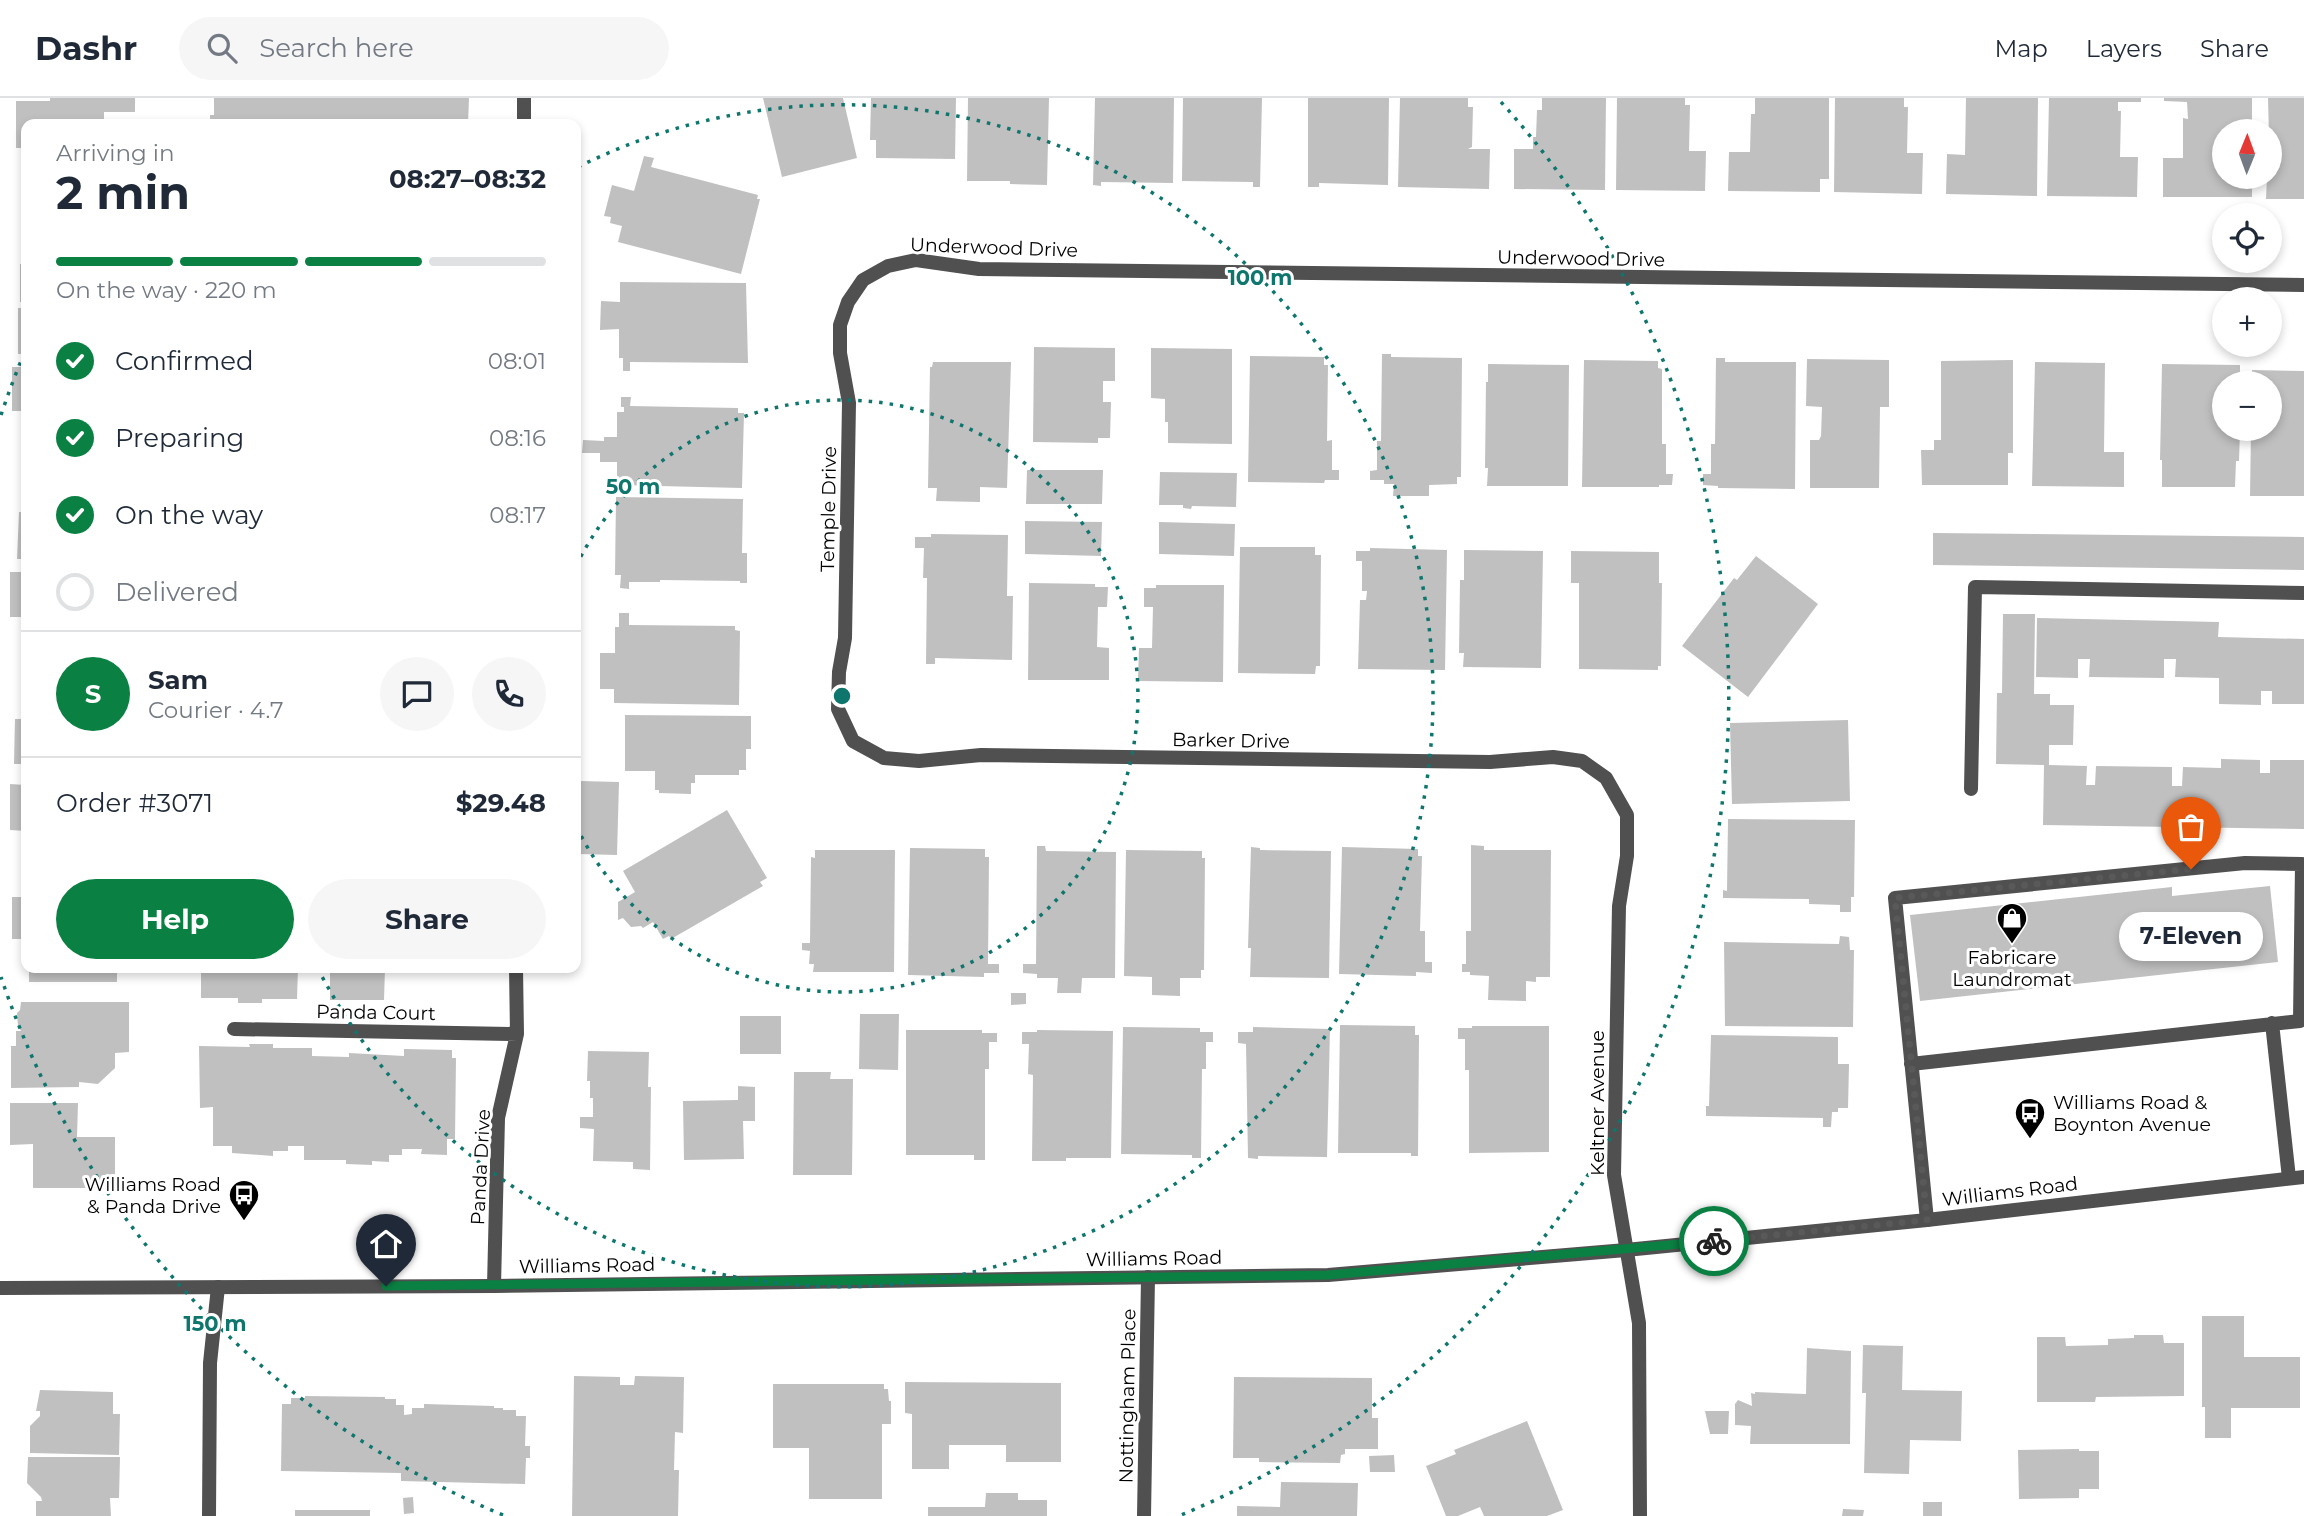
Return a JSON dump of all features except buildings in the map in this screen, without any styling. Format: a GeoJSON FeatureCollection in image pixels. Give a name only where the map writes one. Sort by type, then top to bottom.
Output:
{"type":"FeatureCollection","features":[{"type":"Feature","properties":{"kind":"street"},"geometry":{"type":"LineString","coordinates":[[524,98],[524,119]]}},
{"type":"Feature","properties":{"kind":"street","name":"Underwood Drive"},"geometry":{"type":"LineString","coordinates":[[863,281],[888,266],[916,260],[993,269],[2304,285]]}},
{"type":"Feature","properties":{"kind":"street","name":"Temple Drive"},"geometry":{"type":"LineString","coordinates":[[853,741],[838,709],[839,672],[845,638],[849,403],[840,353],[840,325],[848,302],[863,281]]}},
{"type":"Feature","properties":{"kind":"street"},"geometry":{"type":"LineString","coordinates":[[1971,789],[1975,587],[2304,593]]}},
{"type":"Feature","properties":{"kind":"street","name":"Barker Drive"},"geometry":{"type":"LineString","coordinates":[[853,741],[884,758],[919,761],[981,755],[1490,762],[1553,757],[1582,761],[1606,778]]}},
{"type":"Feature","properties":{"kind":"street","name":"Keltner Avenue"},"geometry":{"type":"LineString","coordinates":[[1606,778],[1627,815],[1627,856],[1619,906],[1614,1175],[1639,1323],[1640,1516]]}},
{"type":"Feature","properties":{"kind":"street"},"geometry":{"type":"LineString","coordinates":[[1911,1064],[2300,1021],[2302,864],[2245,863],[1895,898],[1911,1064],[1927,1220]]}},
{"type":"Feature","properties":{"kind":"street","name":"Panda Drive"},"geometry":{"type":"LineString","coordinates":[[494,1286],[498,1118],[517,1034],[516,973]]}},
{"type":"Feature","properties":{"kind":"street"},"geometry":{"type":"LineString","coordinates":[[2272,1023],[2289,1178]]}},
{"type":"Feature","properties":{"kind":"street","name":"Panda Court"},"geometry":{"type":"LineString","coordinates":[[234,1029],[517,1034]]}},
{"type":"Feature","properties":{"kind":"street","name":"Williams Road"},"geometry":{"type":"LineString","coordinates":[[0,1288],[494,1286],[1328,1275],[1626,1250],[1927,1220],[2304,1177]]}},
{"type":"Feature","properties":{"kind":"street","name":"Nottingham Place"},"geometry":{"type":"LineString","coordinates":[[1144,1516],[1148,1277]]}},
{"type":"Feature","properties":{"kind":"street"},"geometry":{"type":"LineString","coordinates":[[209,1516],[210,1363],[218,1287]]}},
{"type":"Feature","properties":{"kind":"way so far"},"geometry":{"type":"LineString","coordinates":[[1714,1241],[1927,1220],[1895,898],[2191,869]]}},
{"type":"Feature","properties":{"kind":"place","name":"7-Eleven"},"geometry":{"type":"Point","coordinates":[2191,869]}},
{"type":"Feature","properties":{"kind":"place","name":"Fabricare Laundromat"},"geometry":{"type":"Point","coordinates":[2012,945]}},
{"type":"Feature","properties":{"kind":"place","name":"Williams Road & Boynton Avenue"},"geometry":{"type":"Point","coordinates":[2030,1140]}},
{"type":"Feature","properties":{"kind":"place","name":"Williams Road & Panda Drive"},"geometry":{"type":"Point","coordinates":[244,1222]}},
{"type":"Feature","properties":{"kind":"route"},"geometry":{"type":"LineString","coordinates":[[386,1286],[1328,1275],[1714,1241]]}}]}
